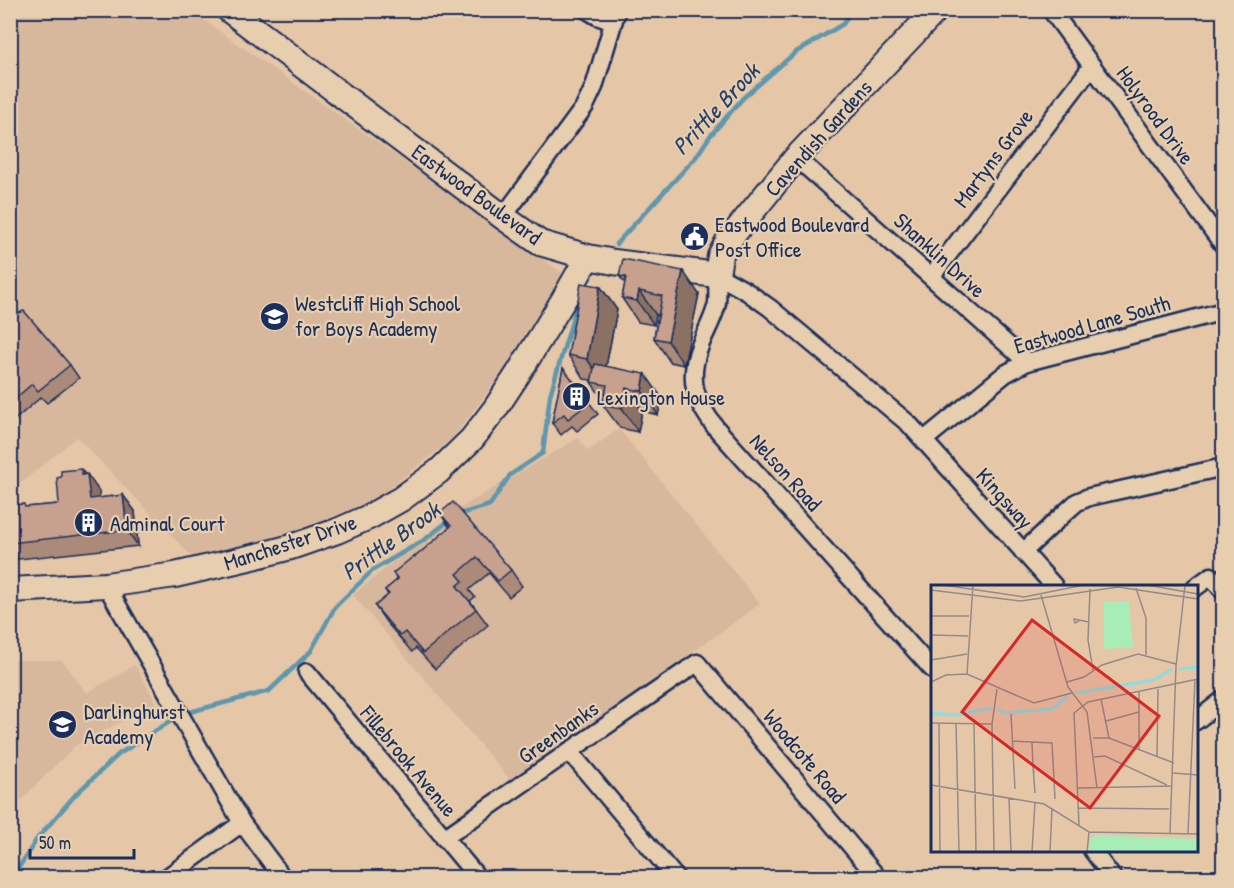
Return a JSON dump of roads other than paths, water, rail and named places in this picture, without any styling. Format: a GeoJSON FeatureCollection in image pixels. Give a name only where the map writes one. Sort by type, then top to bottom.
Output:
{"type":"FeatureCollection","features":[{"type":"Feature","properties":{"kind":"street","name":"Eastwood Boulevard"},"geometry":{"type":"LineString","coordinates":[[229,10],[540,243],[614,262],[717,275],[770,308],[909,424],[924,440]]}},
{"type":"Feature","properties":{"kind":"street"},"geometry":{"type":"LineString","coordinates":[[503,217],[585,106],[597,78],[615,16],[597,16],[587,10]]}},
{"type":"Feature","properties":{"kind":"street","name":"Cavendish Gardens"},"geometry":{"type":"LineString","coordinates":[[717,275],[720,256],[728,241],[795,159],[936,10]]}},
{"type":"Feature","properties":{"kind":"street","name":"Holyrood Drive"},"geometry":{"type":"LineString","coordinates":[[1052,10],[1224,246]]}},
{"type":"Feature","properties":{"kind":"street","name":"Martyns Grove"},"geometry":{"type":"LineString","coordinates":[[931,277],[1092,66]]}},
{"type":"Feature","properties":{"kind":"street","name":"Shanklin Drive"},"geometry":{"type":"LineString","coordinates":[[795,159],[1027,362]]}},
{"type":"Feature","properties":{"kind":"street","name":"Manchester Drive"},"geometry":{"type":"LineString","coordinates":[[10,590],[106,585],[175,575],[257,556],[348,526],[401,499],[439,471],[472,439],[495,409],[564,299],[588,256]]}},
{"type":"Feature","properties":{"kind":"street","name":"Nelson Road"},"geometry":{"type":"LineString","coordinates":[[717,275],[717,303],[694,366],[693,384],[700,405],[716,428],[931,667]]}},
{"type":"Feature","properties":{"kind":"street","name":"Eastwood Lane South"},"geometry":{"type":"LineString","coordinates":[[924,440],[1005,374],[1027,362],[1224,312]]}},
{"type":"Feature","properties":{"kind":"street","name":"Kingsway"},"geometry":{"type":"LineString","coordinates":[[924,440],[1053,585]]}},
{"type":"Feature","properties":{"kind":"street"},"geometry":{"type":"LineString","coordinates":[[1023,552],[1077,502],[1089,497],[1224,467]]}},
{"type":"Feature","properties":{"kind":"street"},"geometry":{"type":"LineString","coordinates":[[1198,587],[1211,576],[1224,592]]}},
{"type":"Feature","properties":{"kind":"street"},"geometry":{"type":"LineString","coordinates":[[106,585],[242,823],[283,878]]}},
{"type":"Feature","properties":{"kind":"street","name":"Greenbanks"},"geometry":{"type":"LineString","coordinates":[[444,838],[697,663]]}},
{"type":"Feature","properties":{"kind":"street","name":"Woodcote Road"},"geometry":{"type":"LineString","coordinates":[[697,663],[878,878]]}},
{"type":"Feature","properties":{"kind":"street","name":"Fillebrook Avenue"},"geometry":{"type":"LineString","coordinates":[[307,672],[478,878]]}},
{"type":"Feature","properties":{"kind":"street"},"geometry":{"type":"LineString","coordinates":[[1198,720],[1224,699]]}},
{"type":"Feature","properties":{"kind":"street"},"geometry":{"type":"LineString","coordinates":[[569,751],[676,878]]}},
{"type":"Feature","properties":{"kind":"street"},"geometry":{"type":"LineString","coordinates":[[166,878],[242,823]]}},
{"type":"Feature","properties":{"kind":"street"},"geometry":{"type":"LineString","coordinates":[[1094,852],[1113,878]]}},
{"type":"Feature","properties":{"kind":"waterway","name":"Prittle Brook"},"geometry":{"type":"LineString","coordinates":[[616,244],[696,157],[710,136],[743,98],[796,52],[843,24],[852,10]]}},
{"type":"Feature","properties":{"kind":"waterway","name":"Prittle Brook"},"geometry":{"type":"LineString","coordinates":[[457,515],[490,505],[510,475],[543,453],[550,395],[579,298]]}},
{"type":"Feature","properties":{"kind":"waterway","name":"Prittle Brook"},"geometry":{"type":"LineString","coordinates":[[12,878],[37,839],[76,794],[119,754],[182,714],[269,691],[311,651],[335,607],[373,570],[424,540],[450,520]]}},
{"type":"Feature","properties":{"kind":"place","name":"Eastwood Boulevard Post Office"},"geometry":{"type":"Point","coordinates":[694,237]}},
{"type":"Feature","properties":{"kind":"place","name":"Westcliff High School for Boys Academy"},"geometry":{"type":"Point","coordinates":[274,316]}},
{"type":"Feature","properties":{"kind":"place","name":"Lexington House"},"geometry":{"type":"Point","coordinates":[576,397]}},
{"type":"Feature","properties":{"kind":"place","name":"Adminal Court"},"geometry":{"type":"Point","coordinates":[89,523]}},
{"type":"Feature","properties":{"kind":"place","name":"Darlinghurst Academy"},"geometry":{"type":"Point","coordinates":[63,724]}}]}
